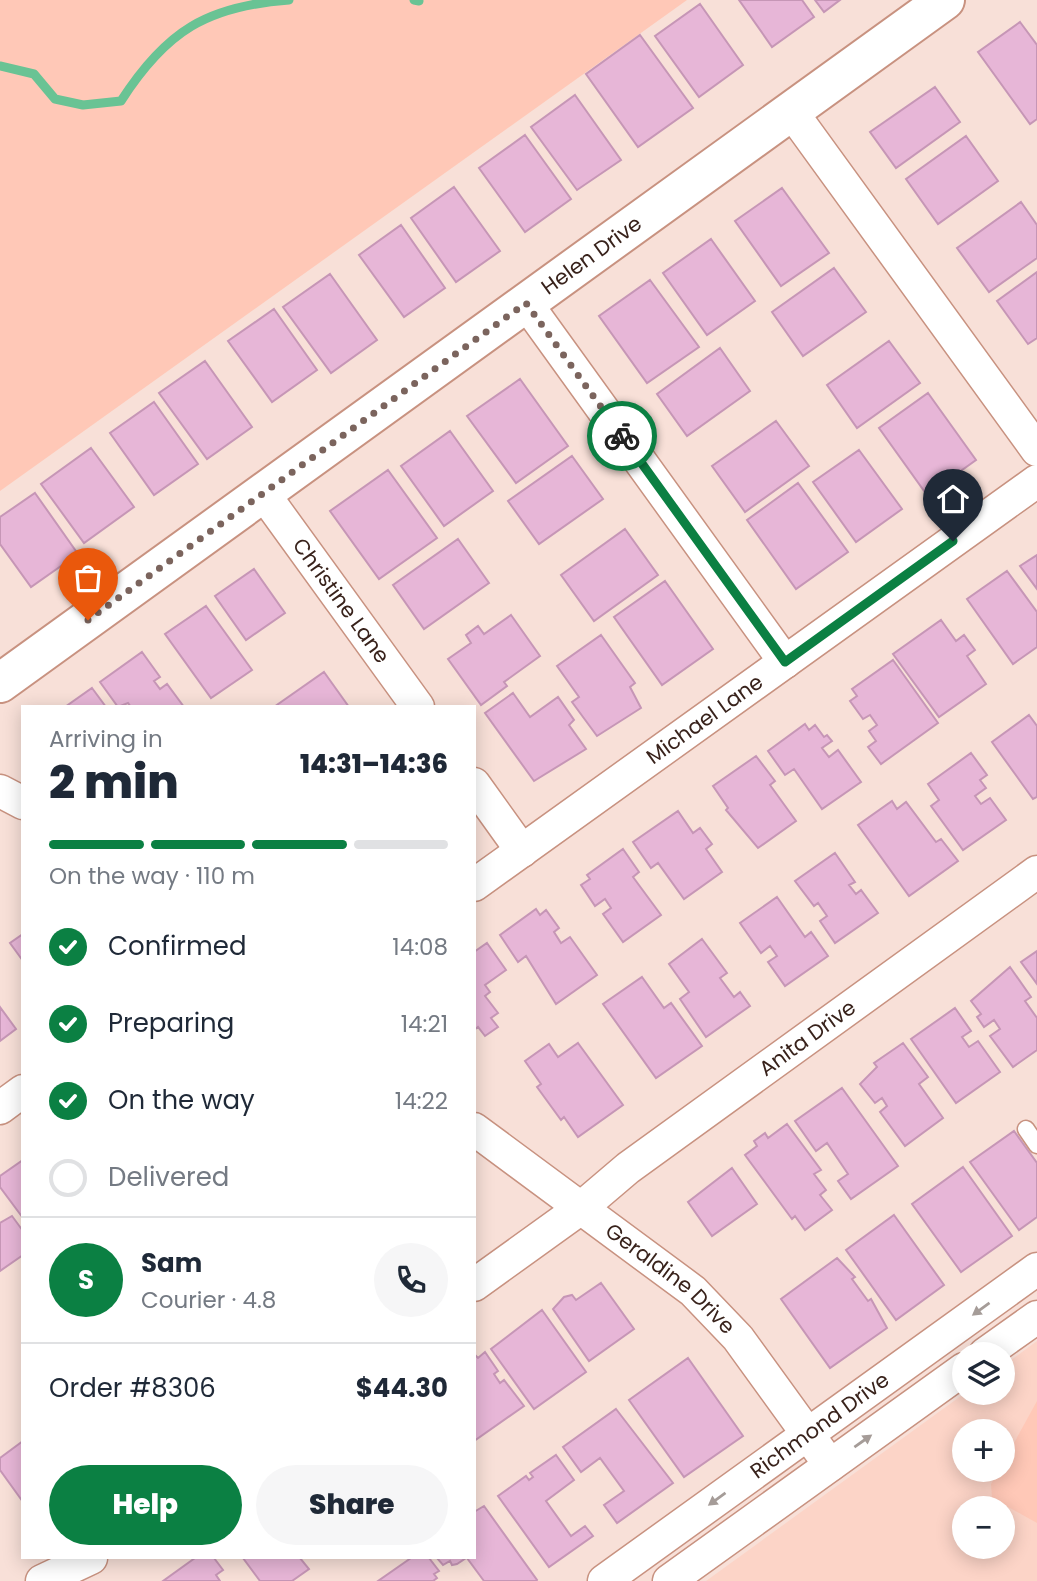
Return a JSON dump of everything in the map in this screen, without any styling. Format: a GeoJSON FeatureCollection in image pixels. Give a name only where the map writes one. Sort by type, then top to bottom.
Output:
{"type":"FeatureCollection","features":[{"type":"Feature","properties":{"kind":"street","name":"Helen Drive"},"geometry":{"type":"LineString","coordinates":[[0,683],[945,0]]}},
{"type":"Feature","properties":{"kind":"street"},"geometry":{"type":"LineString","coordinates":[[791,111],[1037,450]]}},
{"type":"Feature","properties":{"kind":"street"},"geometry":{"type":"LineString","coordinates":[[526,303],[785,662]]}},
{"type":"Feature","properties":{"kind":"street","name":"Michael Lane"},"geometry":{"type":"LineString","coordinates":[[476,884],[1037,481]]}},
{"type":"Feature","properties":{"kind":"street","name":"Christine Lane"},"geometry":{"type":"LineString","coordinates":[[263,493],[417,705]]}},
{"type":"Feature","properties":{"kind":"street"},"geometry":{"type":"LineString","coordinates":[[476,788],[522,851]]}},
{"type":"Feature","properties":{"kind":"street"},"geometry":{"type":"LineString","coordinates":[[0,790],[21,802]]}},
{"type":"Feature","properties":{"kind":"street","name":"Anita Drive"},"geometry":{"type":"LineString","coordinates":[[476,1284],[581,1208],[628,1168],[1037,872]]}},
{"type":"Feature","properties":{"kind":"street"},"geometry":{"type":"LineString","coordinates":[[0,1108],[21,1092]]}},
{"type":"Feature","properties":{"kind":"street","name":"Geraldine Drive"},"geometry":{"type":"LineString","coordinates":[[476,1130],[693,1291],[717,1313],[830,1465]]}},
{"type":"Feature","properties":{"kind":"street","name":"Richmond Drive"},"geometry":{"type":"LineString","coordinates":[[604,1581],[1037,1269]]}},
{"type":"Feature","properties":{"kind":"street"},"geometry":{"type":"LineString","coordinates":[[1002,1342],[1037,1317]]}},
{"type":"Feature","properties":{"kind":"street","name":"Richmond Drive"},"geometry":{"type":"LineString","coordinates":[[668,1581],[952,1378]]}},
{"type":"Feature","properties":{"kind":"street"},"geometry":{"type":"LineString","coordinates":[[42,1581],[89,1559]]}},
{"type":"Feature","properties":{"kind":"lane"},"geometry":{"type":"LineString","coordinates":[[1026,1129],[1037,1145]]}},
{"type":"Feature","properties":{"kind":"shaded area"},"geometry":{"type":"Polygon","coordinates":[[[0,0],[687,0],[0,491],[0,0]]]}},
{"type":"Feature","properties":{"kind":"shaded area"},"geometry":{"type":"Polygon","coordinates":[[[1037,1341],[1037,1581],[706,1581],[952,1402],[952,1405],[1015,1405],[1015,1357],[1037,1341]]]}},
{"type":"Feature","properties":{"kind":"shaded area"},"geometry":{"type":"Polygon","coordinates":[[[1037,1401],[1037,1523],[1015,1511],[1015,1496],[992,1496],[992,1482],[1015,1482],[1015,1441],[1037,1401]]]}},
{"type":"Feature","properties":{"kind":"building"},"geometry":{"type":"Polygon","coordinates":[[[739,0],[802,0],[814,17],[772,47],[739,0]]]}},
{"type":"Feature","properties":{"kind":"building"},"geometry":{"type":"Polygon","coordinates":[[[815,0],[840,0],[824,12],[815,0]]]}},
{"type":"Feature","properties":{"kind":"building"},"geometry":{"type":"Polygon","coordinates":[[[700,4],[743,65],[699,97],[655,36],[700,4]]]}},
{"type":"Feature","properties":{"kind":"building"},"geometry":{"type":"Polygon","coordinates":[[[1020,22],[1037,45],[1037,119],[1030,124],[978,52],[1020,22]]]}},
{"type":"Feature","properties":{"kind":"building"},"geometry":{"type":"Polygon","coordinates":[[[640,35],[693,108],[638,147],[586,74],[640,35]]]}},
{"type":"Feature","properties":{"kind":"building"},"geometry":{"type":"Polygon","coordinates":[[[935,87],[960,122],[896,168],[870,132],[935,87]]]}},
{"type":"Feature","properties":{"kind":"building"},"geometry":{"type":"Polygon","coordinates":[[[575,95],[621,160],[577,190],[531,127],[575,95]]]}},
{"type":"Feature","properties":{"kind":"building"},"geometry":{"type":"Polygon","coordinates":[[[525,135],[571,199],[525,232],[479,168],[525,135]]]}},
{"type":"Feature","properties":{"kind":"building"},"geometry":{"type":"Polygon","coordinates":[[[966,136],[998,181],[938,224],[906,179],[966,136]]]}},
{"type":"Feature","properties":{"kind":"building"},"geometry":{"type":"Polygon","coordinates":[[[454,187],[500,251],[456,282],[411,218],[454,187]]]}},
{"type":"Feature","properties":{"kind":"building"},"geometry":{"type":"Polygon","coordinates":[[[782,188],[829,253],[781,286],[735,221],[782,188]]]}},
{"type":"Feature","properties":{"kind":"building"},"geometry":{"type":"Polygon","coordinates":[[[1021,202],[1037,225],[1037,258],[989,292],[957,248],[1021,202]]]}},
{"type":"Feature","properties":{"kind":"building"},"geometry":{"type":"Polygon","coordinates":[[[401,225],[445,288],[404,317],[359,255],[401,225]]]}},
{"type":"Feature","properties":{"kind":"building"},"geometry":{"type":"Polygon","coordinates":[[[711,239],[755,301],[707,335],[663,273],[711,239]]]}},
{"type":"Feature","properties":{"kind":"building"},"geometry":{"type":"Polygon","coordinates":[[[834,268],[866,312],[803,356],[772,312],[834,268]]]}},
{"type":"Feature","properties":{"kind":"building"},"geometry":{"type":"Polygon","coordinates":[[[1037,272],[1037,338],[1028,344],[997,301],[1037,272]]]}},
{"type":"Feature","properties":{"kind":"building"},"geometry":{"type":"Polygon","coordinates":[[[330,274],[377,340],[331,373],[283,307],[330,274]]]}},
{"type":"Feature","properties":{"kind":"building"},"geometry":{"type":"Polygon","coordinates":[[[650,280],[699,347],[647,383],[599,316],[650,280]]]}},
{"type":"Feature","properties":{"kind":"building"},"geometry":{"type":"Polygon","coordinates":[[[274,309],[317,370],[272,402],[228,341],[274,309]]]}},
{"type":"Feature","properties":{"kind":"building"},"geometry":{"type":"Polygon","coordinates":[[[889,341],[920,383],[857,428],[827,385],[889,341]]]}},
{"type":"Feature","properties":{"kind":"building"},"geometry":{"type":"Polygon","coordinates":[[[720,348],[750,391],[687,436],[657,394],[720,348]]]}},
{"type":"Feature","properties":{"kind":"building"},"geometry":{"type":"Polygon","coordinates":[[[205,361],[252,427],[207,459],[159,393],[205,361]]]}},
{"type":"Feature","properties":{"kind":"building"},"geometry":{"type":"Polygon","coordinates":[[[520,379],[568,446],[516,483],[467,416],[520,379]]]}},
{"type":"Feature","properties":{"kind":"building"},"geometry":{"type":"Polygon","coordinates":[[[928,393],[976,460],[927,495],[879,428],[928,393]]]}},
{"type":"Feature","properties":{"kind":"building"},"geometry":{"type":"Polygon","coordinates":[[[154,402],[198,464],[154,495],[110,433],[154,402]]]}},
{"type":"Feature","properties":{"kind":"building"},"geometry":{"type":"Polygon","coordinates":[[[776,421],[809,466],[745,512],[712,466],[776,421]]]}},
{"type":"Feature","properties":{"kind":"building"},"geometry":{"type":"Polygon","coordinates":[[[450,431],[493,491],[444,526],[401,466],[450,431]]]}},
{"type":"Feature","properties":{"kind":"building"},"geometry":{"type":"Polygon","coordinates":[[[91,448],[134,507],[84,543],[41,484],[91,448]]]}},
{"type":"Feature","properties":{"kind":"building"},"geometry":{"type":"Polygon","coordinates":[[[859,450],[902,509],[856,542],[813,482],[859,450]]]}},
{"type":"Feature","properties":{"kind":"building"},"geometry":{"type":"Polygon","coordinates":[[[572,456],[603,499],[539,544],[508,501],[572,456]]]}},
{"type":"Feature","properties":{"kind":"building"},"geometry":{"type":"Polygon","coordinates":[[[388,470],[437,538],[379,579],[330,511],[388,470]]]}},
{"type":"Feature","properties":{"kind":"building"},"geometry":{"type":"Polygon","coordinates":[[[798,483],[848,552],[796,589],[747,520],[798,483]]]}},
{"type":"Feature","properties":{"kind":"building"},"geometry":{"type":"Polygon","coordinates":[[[35,493],[78,554],[31,587],[0,544],[0,517],[35,493]]]}},
{"type":"Feature","properties":{"kind":"building"},"geometry":{"type":"Polygon","coordinates":[[[625,529],[658,575],[594,621],[561,575],[625,529]]]}},
{"type":"Feature","properties":{"kind":"building"},"geometry":{"type":"Polygon","coordinates":[[[458,539],[489,583],[424,629],[393,585],[458,539]]]}},
{"type":"Feature","properties":{"kind":"building"},"geometry":{"type":"Polygon","coordinates":[[[1037,555],[1037,589],[1020,566],[1037,555]]]}},
{"type":"Feature","properties":{"kind":"building"},"geometry":{"type":"Polygon","coordinates":[[[254,569],[285,613],[246,640],[215,596],[254,569]]]}},
{"type":"Feature","properties":{"kind":"building"},"geometry":{"type":"Polygon","coordinates":[[[1007,571],[1037,612],[1037,647],[1013,664],[967,599],[1007,571]]]}},
{"type":"Feature","properties":{"kind":"building"},"geometry":{"type":"Polygon","coordinates":[[[665,581],[713,649],[662,685],[614,617],[665,581]]]}},
{"type":"Feature","properties":{"kind":"building"},"geometry":{"type":"Polygon","coordinates":[[[206,606],[252,670],[211,698],[165,634],[206,606]]]}},
{"type":"Feature","properties":{"kind":"building"},"geometry":{"type":"Polygon","coordinates":[[[511,615],[540,656],[504,682],[507,686],[481,705],[448,659],[471,643],[466,635],[478,626],[484,634],[511,615]]]}},
{"type":"Feature","properties":{"kind":"building"},"geometry":{"type":"Polygon","coordinates":[[[941,620],[956,641],[964,635],[975,650],[967,656],[986,684],[939,717],[893,654],[941,620]]]}},
{"type":"Feature","properties":{"kind":"building"},"geometry":{"type":"Polygon","coordinates":[[[601,635],[635,683],[630,687],[641,708],[597,736],[572,702],[579,697],[557,666],[601,635]]]}},
{"type":"Feature","properties":{"kind":"building"},"geometry":{"type":"Polygon","coordinates":[[[142,652],[160,677],[154,681],[160,689],[167,684],[183,705],[117,705],[100,682],[142,652]]]}},
{"type":"Feature","properties":{"kind":"building"},"geometry":{"type":"Polygon","coordinates":[[[893,660],[938,723],[881,764],[868,747],[876,741],[869,731],[877,725],[870,715],[863,719],[850,701],[857,696],[852,689],[893,660]]]}},
{"type":"Feature","properties":{"kind":"building"},"geometry":{"type":"Polygon","coordinates":[[[324,672],[348,705],[277,705],[324,672]]]}},
{"type":"Feature","properties":{"kind":"building"},"geometry":{"type":"Polygon","coordinates":[[[92,688],[105,705],[68,705],[92,688]]]}},
{"type":"Feature","properties":{"kind":"building"},"geometry":{"type":"Polygon","coordinates":[[[513,693],[530,717],[558,697],[574,720],[569,725],[586,749],[534,781],[485,713],[513,693]]]}},
{"type":"Feature","properties":{"kind":"building"},"geometry":{"type":"Polygon","coordinates":[[[1029,715],[1037,726],[1037,797],[1033,799],[992,742],[1029,715]]]}},
{"type":"Feature","properties":{"kind":"building"},"geometry":{"type":"Polygon","coordinates":[[[805,724],[809,730],[815,725],[824,737],[827,735],[832,741],[822,748],[829,757],[838,750],[861,782],[822,809],[794,769],[785,775],[768,751],[805,724]]]}},
{"type":"Feature","properties":{"kind":"building"},"geometry":{"type":"Polygon","coordinates":[[[971,753],[987,775],[980,780],[986,788],[975,796],[981,804],[990,798],[1006,820],[963,850],[931,806],[939,800],[928,784],[971,753]]]}},
{"type":"Feature","properties":{"kind":"building"},"geometry":{"type":"Polygon","coordinates":[[[756,756],[775,781],[770,785],[796,821],[758,848],[726,810],[728,808],[713,786],[756,756]]]}},
{"type":"Feature","properties":{"kind":"building"},"geometry":{"type":"Polygon","coordinates":[[[892,801],[897,809],[906,802],[936,842],[941,839],[958,861],[909,896],[858,825],[892,801]]]}},
{"type":"Feature","properties":{"kind":"building"},"geometry":{"type":"Polygon","coordinates":[[[678,811],[693,833],[700,828],[712,844],[706,849],[722,872],[684,899],[658,863],[651,868],[633,842],[678,811]]]}},
{"type":"Feature","properties":{"kind":"building"},"geometry":{"type":"Polygon","coordinates":[[[623,849],[639,872],[633,877],[661,915],[623,942],[603,914],[611,908],[605,899],[595,906],[581,885],[590,879],[587,875],[623,849]]]}},
{"type":"Feature","properties":{"kind":"building"},"geometry":{"type":"Polygon","coordinates":[[[835,853],[855,882],[849,885],[856,894],[861,890],[878,913],[835,943],[820,921],[827,916],[818,903],[814,906],[795,881],[835,853]]]}},
{"type":"Feature","properties":{"kind":"building"},"geometry":{"type":"Polygon","coordinates":[[[777,897],[805,937],[811,932],[828,956],[785,986],[768,962],[777,956],[770,946],[761,953],[740,923],[777,897]]]}},
{"type":"Feature","properties":{"kind":"building"},"geometry":{"type":"Polygon","coordinates":[[[536,909],[540,915],[546,910],[559,928],[554,932],[561,943],[570,937],[597,975],[556,1004],[526,956],[518,962],[500,935],[536,909]]]}},
{"type":"Feature","properties":{"kind":"building"},"geometry":{"type":"Polygon","coordinates":[[[21,935],[21,958],[10,943],[21,935]]]}},
{"type":"Feature","properties":{"kind":"building"},"geometry":{"type":"Polygon","coordinates":[[[702,939],[727,973],[720,978],[734,997],[740,992],[750,1006],[706,1037],[680,999],[689,992],[669,964],[702,939]]]}},
{"type":"Feature","properties":{"kind":"building"},"geometry":{"type":"Polygon","coordinates":[[[487,943],[506,970],[485,985],[490,992],[485,996],[498,1013],[491,1018],[498,1027],[485,1036],[478,1027],[476,1028],[476,951],[487,943]]]}},
{"type":"Feature","properties":{"kind":"building"},"geometry":{"type":"Polygon","coordinates":[[[1037,951],[1037,984],[1021,962],[1037,951]]]}},
{"type":"Feature","properties":{"kind":"building"},"geometry":{"type":"Polygon","coordinates":[[[1010,967],[1031,997],[1025,1001],[1037,1018],[1037,1050],[1013,1067],[990,1036],[1000,1029],[994,1020],[984,1027],[977,1017],[981,1014],[971,1001],[1010,967]]]}},
{"type":"Feature","properties":{"kind":"building"},"geometry":{"type":"Polygon","coordinates":[[[642,977],[664,1008],[671,1003],[702,1046],[656,1078],[603,1004],[642,977]]]}},
{"type":"Feature","properties":{"kind":"building"},"geometry":{"type":"Polygon","coordinates":[[[0,1007],[16,1029],[0,1041],[0,1007]]]}},
{"type":"Feature","properties":{"kind":"building"},"geometry":{"type":"Polygon","coordinates":[[[955,1008],[971,1031],[962,1037],[969,1047],[978,1041],[1000,1072],[956,1103],[911,1039],[955,1008]]]}},
{"type":"Feature","properties":{"kind":"building"},"geometry":{"type":"Polygon","coordinates":[[[578,1043],[623,1105],[578,1137],[564,1117],[561,1120],[537,1087],[541,1084],[525,1061],[549,1044],[558,1057],[578,1043]]]}},
{"type":"Feature","properties":{"kind":"building"},"geometry":{"type":"Polygon","coordinates":[[[903,1043],[928,1077],[919,1084],[943,1118],[905,1146],[880,1112],[887,1106],[882,1098],[875,1103],[860,1084],[877,1067],[874,1063],[903,1043]]]}},
{"type":"Feature","properties":{"kind":"building"},"geometry":{"type":"Polygon","coordinates":[[[842,1088],[898,1166],[851,1199],[838,1181],[848,1174],[827,1143],[816,1151],[795,1121],[842,1088]]]}},
{"type":"Feature","properties":{"kind":"building"},"geometry":{"type":"Polygon","coordinates":[[[787,1124],[821,1170],[814,1174],[826,1190],[820,1195],[832,1210],[805,1230],[795,1216],[792,1219],[745,1155],[757,1146],[754,1141],[765,1133],[768,1138],[787,1124]]]}},
{"type":"Feature","properties":{"kind":"building"},"geometry":{"type":"Polygon","coordinates":[[[1014,1131],[1037,1163],[1037,1217],[1019,1230],[970,1162],[1014,1131]]]}},
{"type":"Feature","properties":{"kind":"building"},"geometry":{"type":"Polygon","coordinates":[[[21,1161],[21,1215],[0,1187],[0,1176],[21,1161]]]}},
{"type":"Feature","properties":{"kind":"building"},"geometry":{"type":"Polygon","coordinates":[[[963,1167],[1012,1236],[961,1272],[912,1204],[963,1167]]]}},
{"type":"Feature","properties":{"kind":"building"},"geometry":{"type":"Polygon","coordinates":[[[732,1168],[757,1204],[712,1236],[688,1202],[732,1168]]]}},
{"type":"Feature","properties":{"kind":"building"},"geometry":{"type":"Polygon","coordinates":[[[894,1215],[944,1285],[896,1320],[846,1250],[894,1215]]]}},
{"type":"Feature","properties":{"kind":"building"},"geometry":{"type":"Polygon","coordinates":[[[12,1216],[21,1228],[21,1256],[0,1271],[0,1223],[12,1216]]]}},
{"type":"Feature","properties":{"kind":"building"},"geometry":{"type":"Polygon","coordinates":[[[837,1258],[855,1277],[852,1279],[868,1301],[871,1299],[887,1328],[830,1368],[781,1299],[837,1258]]]}},
{"type":"Feature","properties":{"kind":"building"},"geometry":{"type":"Polygon","coordinates":[[[601,1283],[634,1329],[589,1361],[553,1309],[564,1297],[572,1295],[576,1300],[601,1283]]]}},
{"type":"Feature","properties":{"kind":"building"},"geometry":{"type":"Polygon","coordinates":[[[542,1310],[586,1372],[534,1409],[491,1349],[542,1310]]]}},
{"type":"Feature","properties":{"kind":"building"},"geometry":{"type":"Polygon","coordinates":[[[485,1352],[498,1371],[494,1374],[500,1383],[504,1380],[524,1406],[476,1440],[476,1356],[478,1358],[485,1352]]]}},
{"type":"Feature","properties":{"kind":"building"},"geometry":{"type":"Polygon","coordinates":[[[688,1358],[743,1436],[684,1477],[629,1400],[688,1358]]]}},
{"type":"Feature","properties":{"kind":"building"},"geometry":{"type":"Polygon","coordinates":[[[616,1409],[673,1483],[617,1523],[604,1505],[624,1491],[600,1458],[581,1472],[563,1447],[616,1409]]]}},
{"type":"Feature","properties":{"kind":"building"},"geometry":{"type":"Polygon","coordinates":[[[21,1442],[21,1499],[0,1470],[0,1458],[21,1442]]]}},
{"type":"Feature","properties":{"kind":"building"},"geometry":{"type":"Polygon","coordinates":[[[556,1455],[574,1480],[546,1501],[571,1536],[585,1526],[593,1536],[549,1567],[498,1496],[526,1476],[529,1480],[533,1477],[530,1473],[556,1455]]]}},
{"type":"Feature","properties":{"kind":"building"},"geometry":{"type":"Polygon","coordinates":[[[484,1506],[536,1581],[484,1581],[468,1559],[476,1559],[476,1511],[484,1506]]]}},
{"type":"Feature","properties":{"kind":"building"},"geometry":{"type":"Polygon","coordinates":[[[194,1559],[215,1559],[223,1570],[216,1575],[220,1581],[163,1581],[194,1559]]]}},
{"type":"Feature","properties":{"kind":"building"},"geometry":{"type":"Polygon","coordinates":[[[244,1559],[301,1559],[309,1569],[292,1581],[260,1581],[244,1559]]]}},
{"type":"Feature","properties":{"kind":"building"},"geometry":{"type":"Polygon","coordinates":[[[410,1559],[430,1559],[439,1571],[434,1574],[437,1578],[433,1581],[378,1581],[410,1559]]]}},
{"type":"Feature","properties":{"kind":"building"},"geometry":{"type":"Polygon","coordinates":[[[438,1559],[464,1559],[457,1564],[452,1565],[450,1561],[443,1565],[438,1559]]]}},
{"type":"Feature","properties":{"kind":"waterway"},"geometry":{"type":"LineString","coordinates":[[0,66],[34,74],[55,99],[83,105],[121,101],[155,57],[191,26],[234,8],[289,0]]}},
{"type":"Feature","properties":{"kind":"waterway"},"geometry":{"type":"LineString","coordinates":[[414,0],[419,1]]}},
{"type":"Feature","properties":{"kind":"way so far"},"geometry":{"type":"LineString","coordinates":[[88,620],[526,303],[622,436]]}},
{"type":"Feature","properties":{"kind":"route"},"geometry":{"type":"LineString","coordinates":[[622,436],[785,662],[953,541]]}}]}
